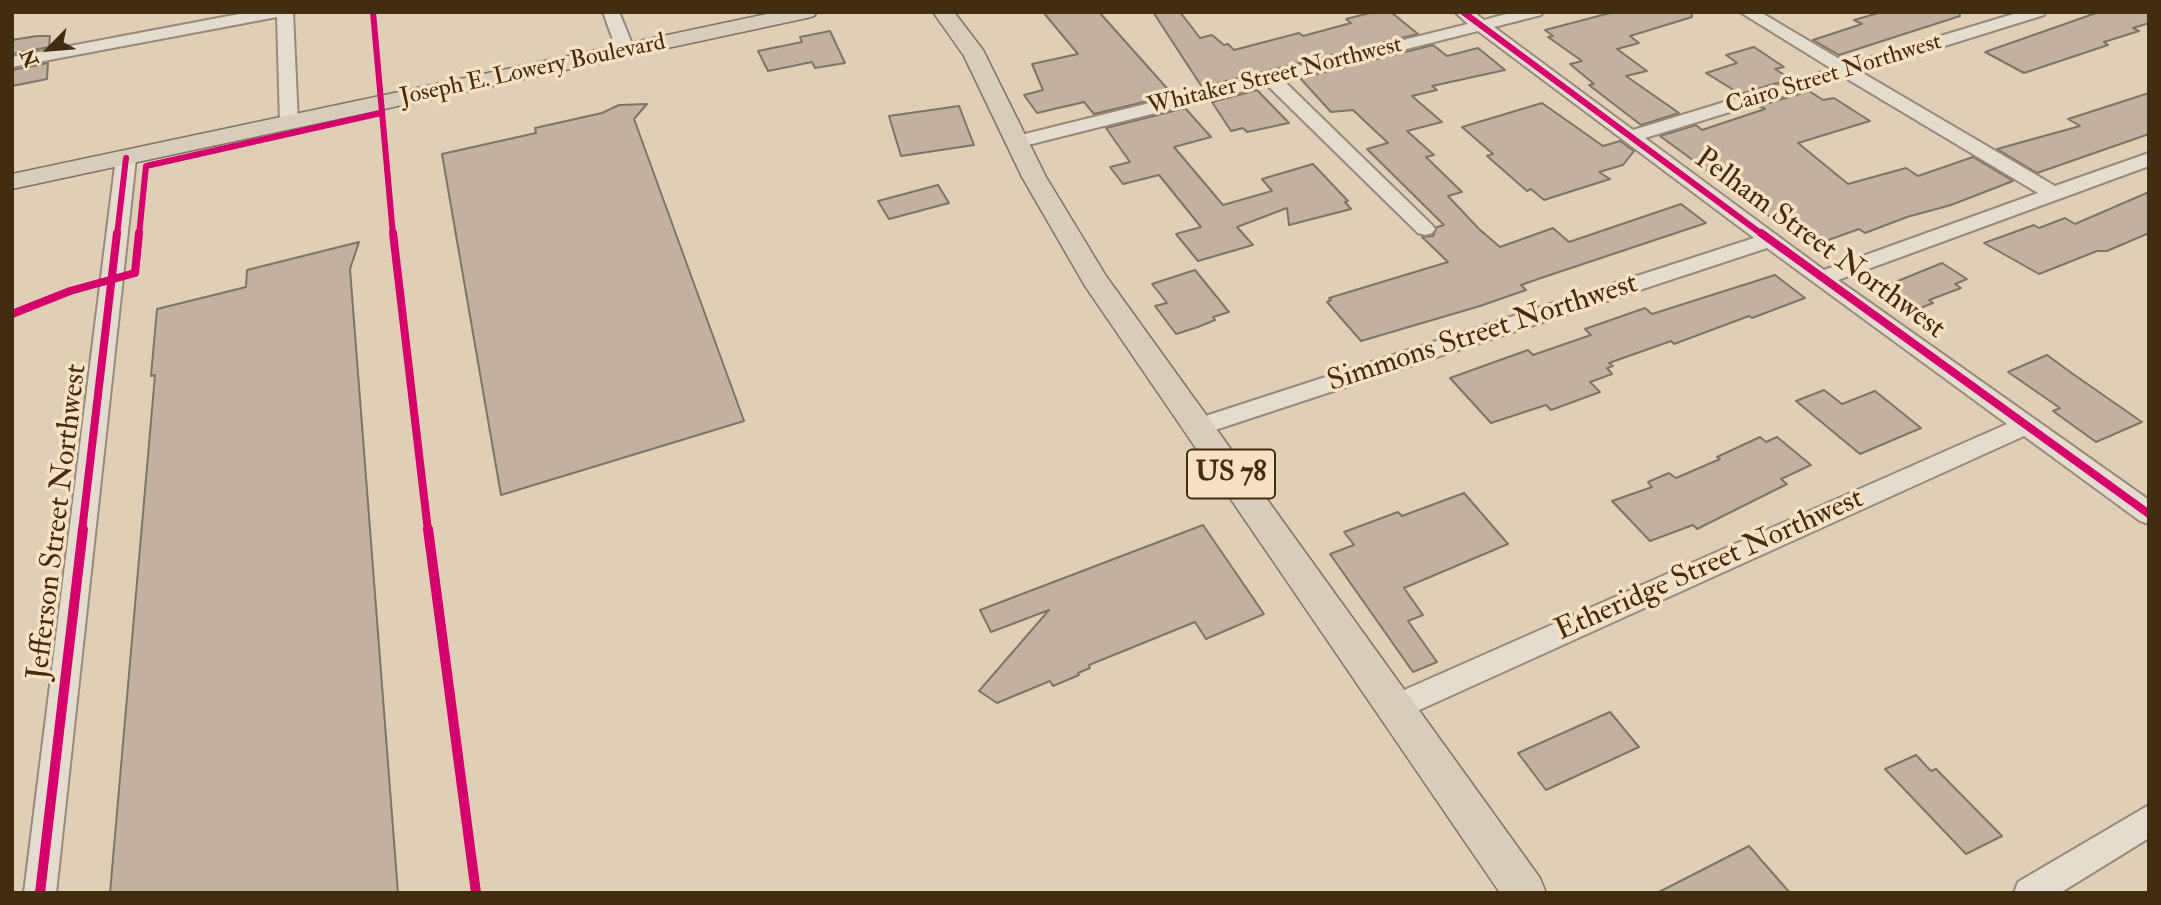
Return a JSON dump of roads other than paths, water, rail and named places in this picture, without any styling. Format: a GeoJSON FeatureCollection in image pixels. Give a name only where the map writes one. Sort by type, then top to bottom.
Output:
{"type":"FeatureCollection","features":[{"type":"Feature","properties":{"kind":"main road","name":"Joseph E. Lowery Boulevard"},"geometry":{"type":"LineString","coordinates":[[12,182],[807,12]]}},
{"type":"Feature","properties":{"kind":"main road","name":"US 78"},"geometry":{"type":"LineString","coordinates":[[943,12],[968,44],[987,75],[1016,142],[1061,225],[1095,280],[1525,893]]}},
{"type":"Feature","properties":{"kind":"street"},"geometry":{"type":"LineString","coordinates":[[12,62],[278,12]]}},
{"type":"Feature","properties":{"kind":"street"},"geometry":{"type":"LineString","coordinates":[[285,12],[289,123]]}},
{"type":"Feature","properties":{"kind":"street"},"geometry":{"type":"LineString","coordinates":[[611,12],[626,51]]}},
{"type":"Feature","properties":{"kind":"street","name":"Pelham Street Northwest"},"geometry":{"type":"LineString","coordinates":[[1463,12],[1769,240],[2149,514]]}},
{"type":"Feature","properties":{"kind":"street","name":"Whitaker Street Northwest"},"geometry":{"type":"LineString","coordinates":[[1016,142],[1535,12]]}},
{"type":"Feature","properties":{"kind":"street"},"geometry":{"type":"LineString","coordinates":[[1748,12],[2054,194]]}},
{"type":"Feature","properties":{"kind":"street","name":"Cairo Street Northwest"},"geometry":{"type":"LineString","coordinates":[[1629,137],[2038,12]]}},
{"type":"Feature","properties":{"kind":"street"},"geometry":{"type":"LineString","coordinates":[[1270,78],[1425,229]]}},
{"type":"Feature","properties":{"kind":"street","name":"Jefferson Street Northwest"},"geometry":{"type":"LineString","coordinates":[[40,893],[126,158]]}},
{"type":"Feature","properties":{"kind":"street"},"geometry":{"type":"LineString","coordinates":[[1821,278],[2149,159]]}},
{"type":"Feature","properties":{"kind":"street","name":"Simmons Street Northwest"},"geometry":{"type":"LineString","coordinates":[[1198,427],[1769,240]]}},
{"type":"Feature","properties":{"kind":"street","name":"Etheridge Street Northwest"},"geometry":{"type":"LineString","coordinates":[[1396,707],[2025,426]]}},
{"type":"Feature","properties":{"kind":"street"},"geometry":{"type":"LineString","coordinates":[[2030,893],[2149,820]]}}]}
